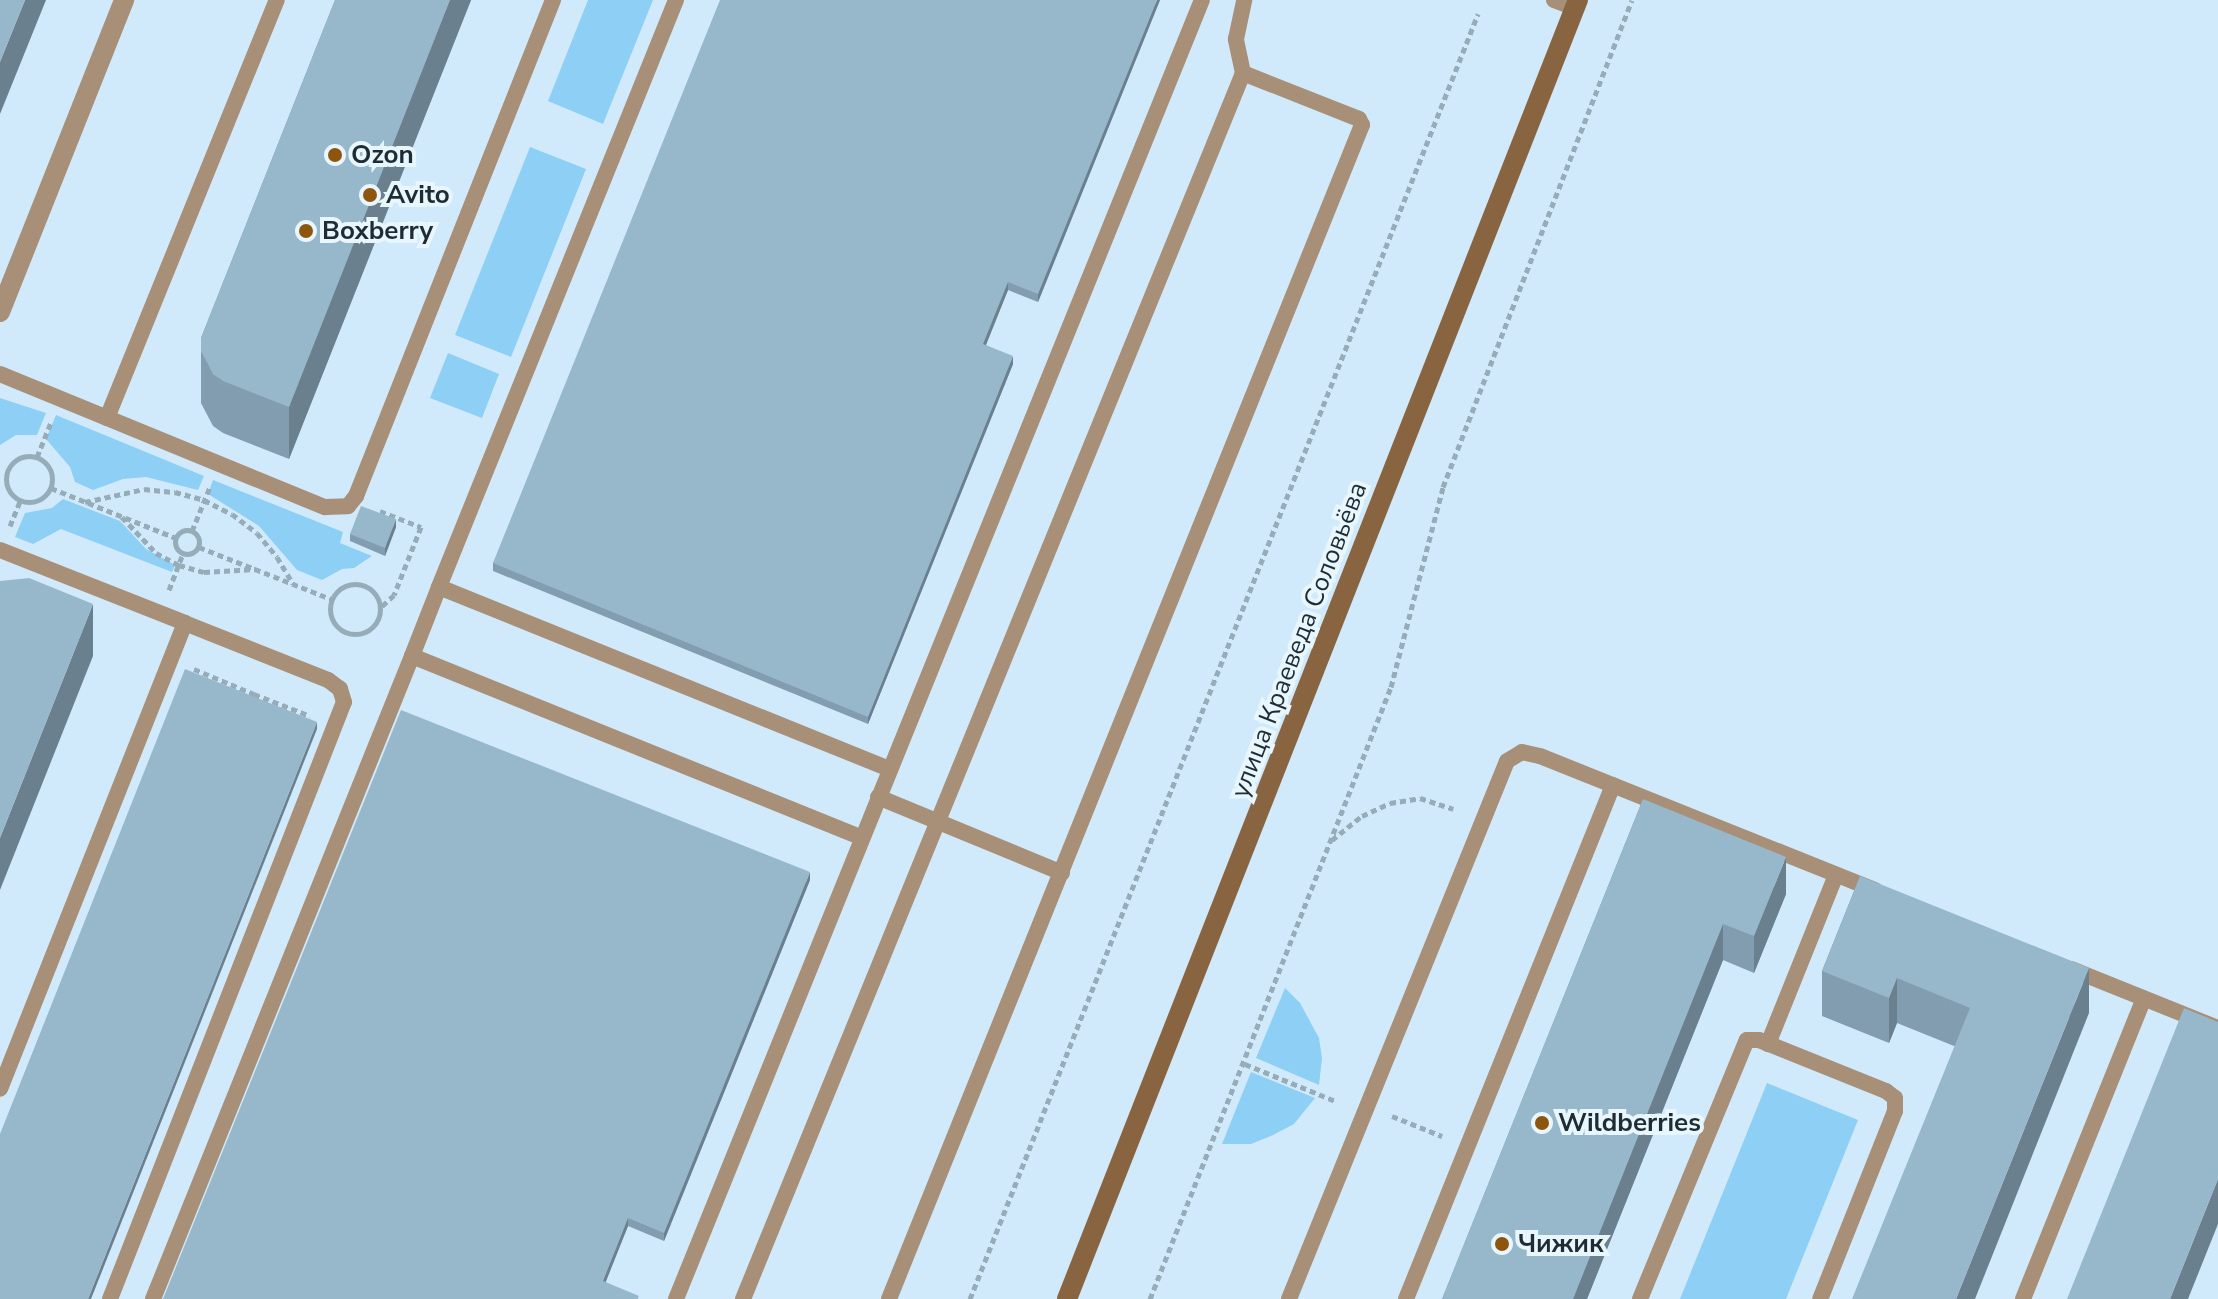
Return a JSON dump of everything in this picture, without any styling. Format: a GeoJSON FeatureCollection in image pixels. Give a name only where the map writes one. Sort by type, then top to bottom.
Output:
{"type":"FeatureCollection","features":[{"type":"Feature","properties":{"kind":"main road","name":"улица Краеведа Соловьёва"},"geometry":{"type":"LineString","coordinates":[[1067,1299],[1576,4]]}},
{"type":"Feature","properties":{"kind":"street"},"geometry":{"type":"LineString","coordinates":[[0,312],[124,0]]}},
{"type":"Feature","properties":{"kind":"lane"},"geometry":{"type":"LineString","coordinates":[[107,418],[277,0]]}},
{"type":"Feature","properties":{"kind":"lane"},"geometry":{"type":"LineString","coordinates":[[0,374],[325,507],[337,509],[353,500],[553,0]]}},
{"type":"Feature","properties":{"kind":"lane"},"geometry":{"type":"LineString","coordinates":[[153,1299],[676,0]]}},
{"type":"Feature","properties":{"kind":"lane"},"geometry":{"type":"LineString","coordinates":[[676,1299],[1202,0]]}},
{"type":"Feature","properties":{"kind":"lane"},"geometry":{"type":"LineString","coordinates":[[743,1299],[1243,73],[1236,39],[1244,0]]}},
{"type":"Feature","properties":{"kind":"lane"},"geometry":{"type":"LineString","coordinates":[[1554,0],[1576,4]]}},
{"type":"Feature","properties":{"kind":"lane"},"geometry":{"type":"LineString","coordinates":[[889,1299],[1362,125],[1359,119],[1243,73]]}},
{"type":"Feature","properties":{"kind":"lane"},"geometry":{"type":"LineString","coordinates":[[0,550],[328,680],[340,689],[344,702],[110,1299]]}},
{"type":"Feature","properties":{"kind":"lane"},"geometry":{"type":"LineString","coordinates":[[439,587],[890,769]]}},
{"type":"Feature","properties":{"kind":"lane"},"geometry":{"type":"LineString","coordinates":[[0,1089],[185,623]]}},
{"type":"Feature","properties":{"kind":"lane"},"geometry":{"type":"LineString","coordinates":[[412,656],[862,838]]}},
{"type":"Feature","properties":{"kind":"lane"},"geometry":{"type":"LineString","coordinates":[[1289,1299],[1507,761],[1522,752],[1540,756],[1894,898]]}},
{"type":"Feature","properties":{"kind":"lane"},"geometry":{"type":"LineString","coordinates":[[1406,1299],[1613,785]]}},
{"type":"Feature","properties":{"kind":"lane"},"geometry":{"type":"LineString","coordinates":[[878,797],[1062,873]]}},
{"type":"Feature","properties":{"kind":"lane"},"geometry":{"type":"LineString","coordinates":[[1768,1044],[1836,875]]}},
{"type":"Feature","properties":{"kind":"lane"},"geometry":{"type":"LineString","coordinates":[[2056,963],[2218,1028]]}},
{"type":"Feature","properties":{"kind":"lane"},"geometry":{"type":"LineString","coordinates":[[2023,1299],[2144,998]]}},
{"type":"Feature","properties":{"kind":"lane"},"geometry":{"type":"LineString","coordinates":[[1640,1299],[1747,1040],[1768,1044],[1886,1091],[1895,1098],[1895,1111],[1820,1299]]}},
{"type":"Feature","properties":{"kind":"path"},"geometry":{"type":"LineString","coordinates":[[1150,1299],[1391,687],[1443,487],[1632,0]]}},
{"type":"Feature","properties":{"kind":"path"},"geometry":{"type":"LineString","coordinates":[[970,1299],[1478,14]]}},
{"type":"Feature","properties":{"kind":"path"},"geometry":{"type":"LineString","coordinates":[[37,457],[60,399]]}},
{"type":"Feature","properties":{"kind":"path"},"geometry":{"type":"LineString","coordinates":[[22,457],[37,457],[50,467],[51,488],[45,497],[25,503],[8,491],[7,471],[22,457]]}},
{"type":"Feature","properties":{"kind":"path"},"geometry":{"type":"LineString","coordinates":[[192,531],[219,464]]}},
{"type":"Feature","properties":{"kind":"path"},"geometry":{"type":"LineString","coordinates":[[0,468],[7,471]]}},
{"type":"Feature","properties":{"kind":"path"},"geometry":{"type":"LineString","coordinates":[[51,488],[176,538]]}},
{"type":"Feature","properties":{"kind":"path"},"geometry":{"type":"LineString","coordinates":[[85,502],[144,489],[175,492],[204,500],[232,514],[257,533],[277,557],[293,584]]}},
{"type":"Feature","properties":{"kind":"path"},"geometry":{"type":"LineString","coordinates":[[331,599],[333,621],[351,634],[372,628],[381,607],[394,595],[421,527],[353,500]]}},
{"type":"Feature","properties":{"kind":"path"},"geometry":{"type":"LineString","coordinates":[[122,517],[156,553],[179,565],[217,573],[256,569]]}},
{"type":"Feature","properties":{"kind":"path"},"geometry":{"type":"LineString","coordinates":[[192,531],[199,539],[199,547],[194,553],[183,553],[175,545],[176,538],[181,532],[192,531]]}},
{"type":"Feature","properties":{"kind":"path"},"geometry":{"type":"LineString","coordinates":[[199,547],[331,599]]}},
{"type":"Feature","properties":{"kind":"path"},"geometry":{"type":"LineString","coordinates":[[159,613],[183,553]]}},
{"type":"Feature","properties":{"kind":"path"},"geometry":{"type":"LineString","coordinates":[[331,599],[347,584],[359,583],[369,587],[381,607]]}},
{"type":"Feature","properties":{"kind":"path"},"geometry":{"type":"LineString","coordinates":[[204,674],[314,717]]}},
{"type":"Feature","properties":{"kind":"path"},"geometry":{"type":"LineString","coordinates":[[251,703],[254,694]]}},
{"type":"Feature","properties":{"kind":"path"},"geometry":{"type":"LineString","coordinates":[[1331,841],[1362,816],[1390,803],[1420,798],[1453,809]]}},
{"type":"Feature","properties":{"kind":"path"},"geometry":{"type":"LineString","coordinates":[[1245,1064],[1335,1101]]}},
{"type":"Feature","properties":{"kind":"path"},"geometry":{"type":"LineString","coordinates":[[1388,1114],[1454,1141]]}},
{"type":"Feature","properties":{"kind":"shaded area"},"geometry":{"type":"Polygon","coordinates":[[[588,0],[653,0],[603,124],[548,101],[588,0]]]}},
{"type":"Feature","properties":{"kind":"shaded area"},"geometry":{"type":"Polygon","coordinates":[[[530,147],[586,169],[511,357],[455,335],[530,147]]]}},
{"type":"Feature","properties":{"kind":"shaded area"},"geometry":{"type":"Polygon","coordinates":[[[448,353],[499,374],[482,418],[430,398],[448,353]]]}},
{"type":"Feature","properties":{"kind":"shaded area"},"geometry":{"type":"Polygon","coordinates":[[[0,398],[46,413],[37,435],[16,435],[0,445],[0,398]]]}},
{"type":"Feature","properties":{"kind":"shaded area"},"geometry":{"type":"Polygon","coordinates":[[[56,415],[204,476],[198,490],[146,477],[123,479],[93,490],[75,482],[70,467],[46,439],[56,415]]]}},
{"type":"Feature","properties":{"kind":"shaded area"},"geometry":{"type":"Polygon","coordinates":[[[213,480],[343,532],[340,543],[372,556],[354,568],[342,569],[322,580],[297,570],[259,526],[208,494],[213,480]]]}},
{"type":"Feature","properties":{"kind":"shaded area"},"geometry":{"type":"Polygon","coordinates":[[[63,499],[120,521],[146,549],[175,565],[172,572],[61,529],[33,544],[15,537],[25,513],[52,508],[63,499]]]}},
{"type":"Feature","properties":{"kind":"shaded area"},"geometry":{"type":"Polygon","coordinates":[[[1285,988],[1300,1003],[1319,1038],[1322,1058],[1319,1085],[1256,1058],[1285,988]]]}},
{"type":"Feature","properties":{"kind":"shaded area"},"geometry":{"type":"Polygon","coordinates":[[[1251,1072],[1315,1098],[1294,1124],[1273,1135],[1251,1144],[1222,1144],[1251,1072]]]}},
{"type":"Feature","properties":{"kind":"shaded area"},"geometry":{"type":"Polygon","coordinates":[[[1767,1083],[1858,1120],[1786,1299],[1680,1299],[1767,1083]]]}},
{"type":"Feature","properties":{"kind":"building"},"geometry":{"type":"Polygon","coordinates":[[[0,0],[25,0],[0,62],[0,0]]]}},
{"type":"Feature","properties":{"kind":"building"},"geometry":{"type":"Polygon","coordinates":[[[335,0],[450,0],[289,407],[223,381],[213,374],[201,351],[201,338],[335,0]]]}},
{"type":"Feature","properties":{"kind":"building"},"geometry":{"type":"Polygon","coordinates":[[[720,0],[1157,0],[1038,294],[1008,282],[983,344],[1013,356],[868,717],[493,563],[720,0]]]}},
{"type":"Feature","properties":{"kind":"building"},"geometry":{"type":"Polygon","coordinates":[[[361,506],[396,519],[385,548],[350,534],[361,506]]]}},
{"type":"Feature","properties":{"kind":"building"},"geometry":{"type":"Polygon","coordinates":[[[29,578],[93,604],[0,838],[0,581],[29,578]]]}},
{"type":"Feature","properties":{"kind":"building"},"geometry":{"type":"Polygon","coordinates":[[[185,669],[317,722],[88,1299],[0,1299],[0,1134],[185,669]]]}},
{"type":"Feature","properties":{"kind":"building"},"geometry":{"type":"Polygon","coordinates":[[[401,710],[810,872],[664,1233],[628,1218],[603,1281],[639,1296],[637,1299],[163,1299],[401,710]]]}},
{"type":"Feature","properties":{"kind":"building"},"geometry":{"type":"Polygon","coordinates":[[[1643,799],[1786,857],[1754,936],[1723,924],[1573,1299],[1442,1299],[1643,799]]]}},
{"type":"Feature","properties":{"kind":"building"},"geometry":{"type":"Polygon","coordinates":[[[1860,876],[2089,968],[1956,1299],[1852,1299],[1970,1008],[1897,978],[1889,998],[1822,971],[1860,876]]]}},
{"type":"Feature","properties":{"kind":"building"},"geometry":{"type":"Polygon","coordinates":[[[2184,1008],[2218,1022],[2218,1179],[2170,1299],[2067,1299],[2184,1008]]]}},
{"type":"Feature","properties":{"kind":"place","name":"Ozon"},"geometry":{"type":"Point","coordinates":[335,155]}},
{"type":"Feature","properties":{"kind":"place","name":"Avito"},"geometry":{"type":"Point","coordinates":[370,195]}},
{"type":"Feature","properties":{"kind":"place","name":"Boxberry"},"geometry":{"type":"Point","coordinates":[306,231]}},
{"type":"Feature","properties":{"kind":"place","name":"Wildberries"},"geometry":{"type":"Point","coordinates":[1542,1123]}},
{"type":"Feature","properties":{"kind":"place","name":"Чижик"},"geometry":{"type":"Point","coordinates":[1502,1244]}}]}
